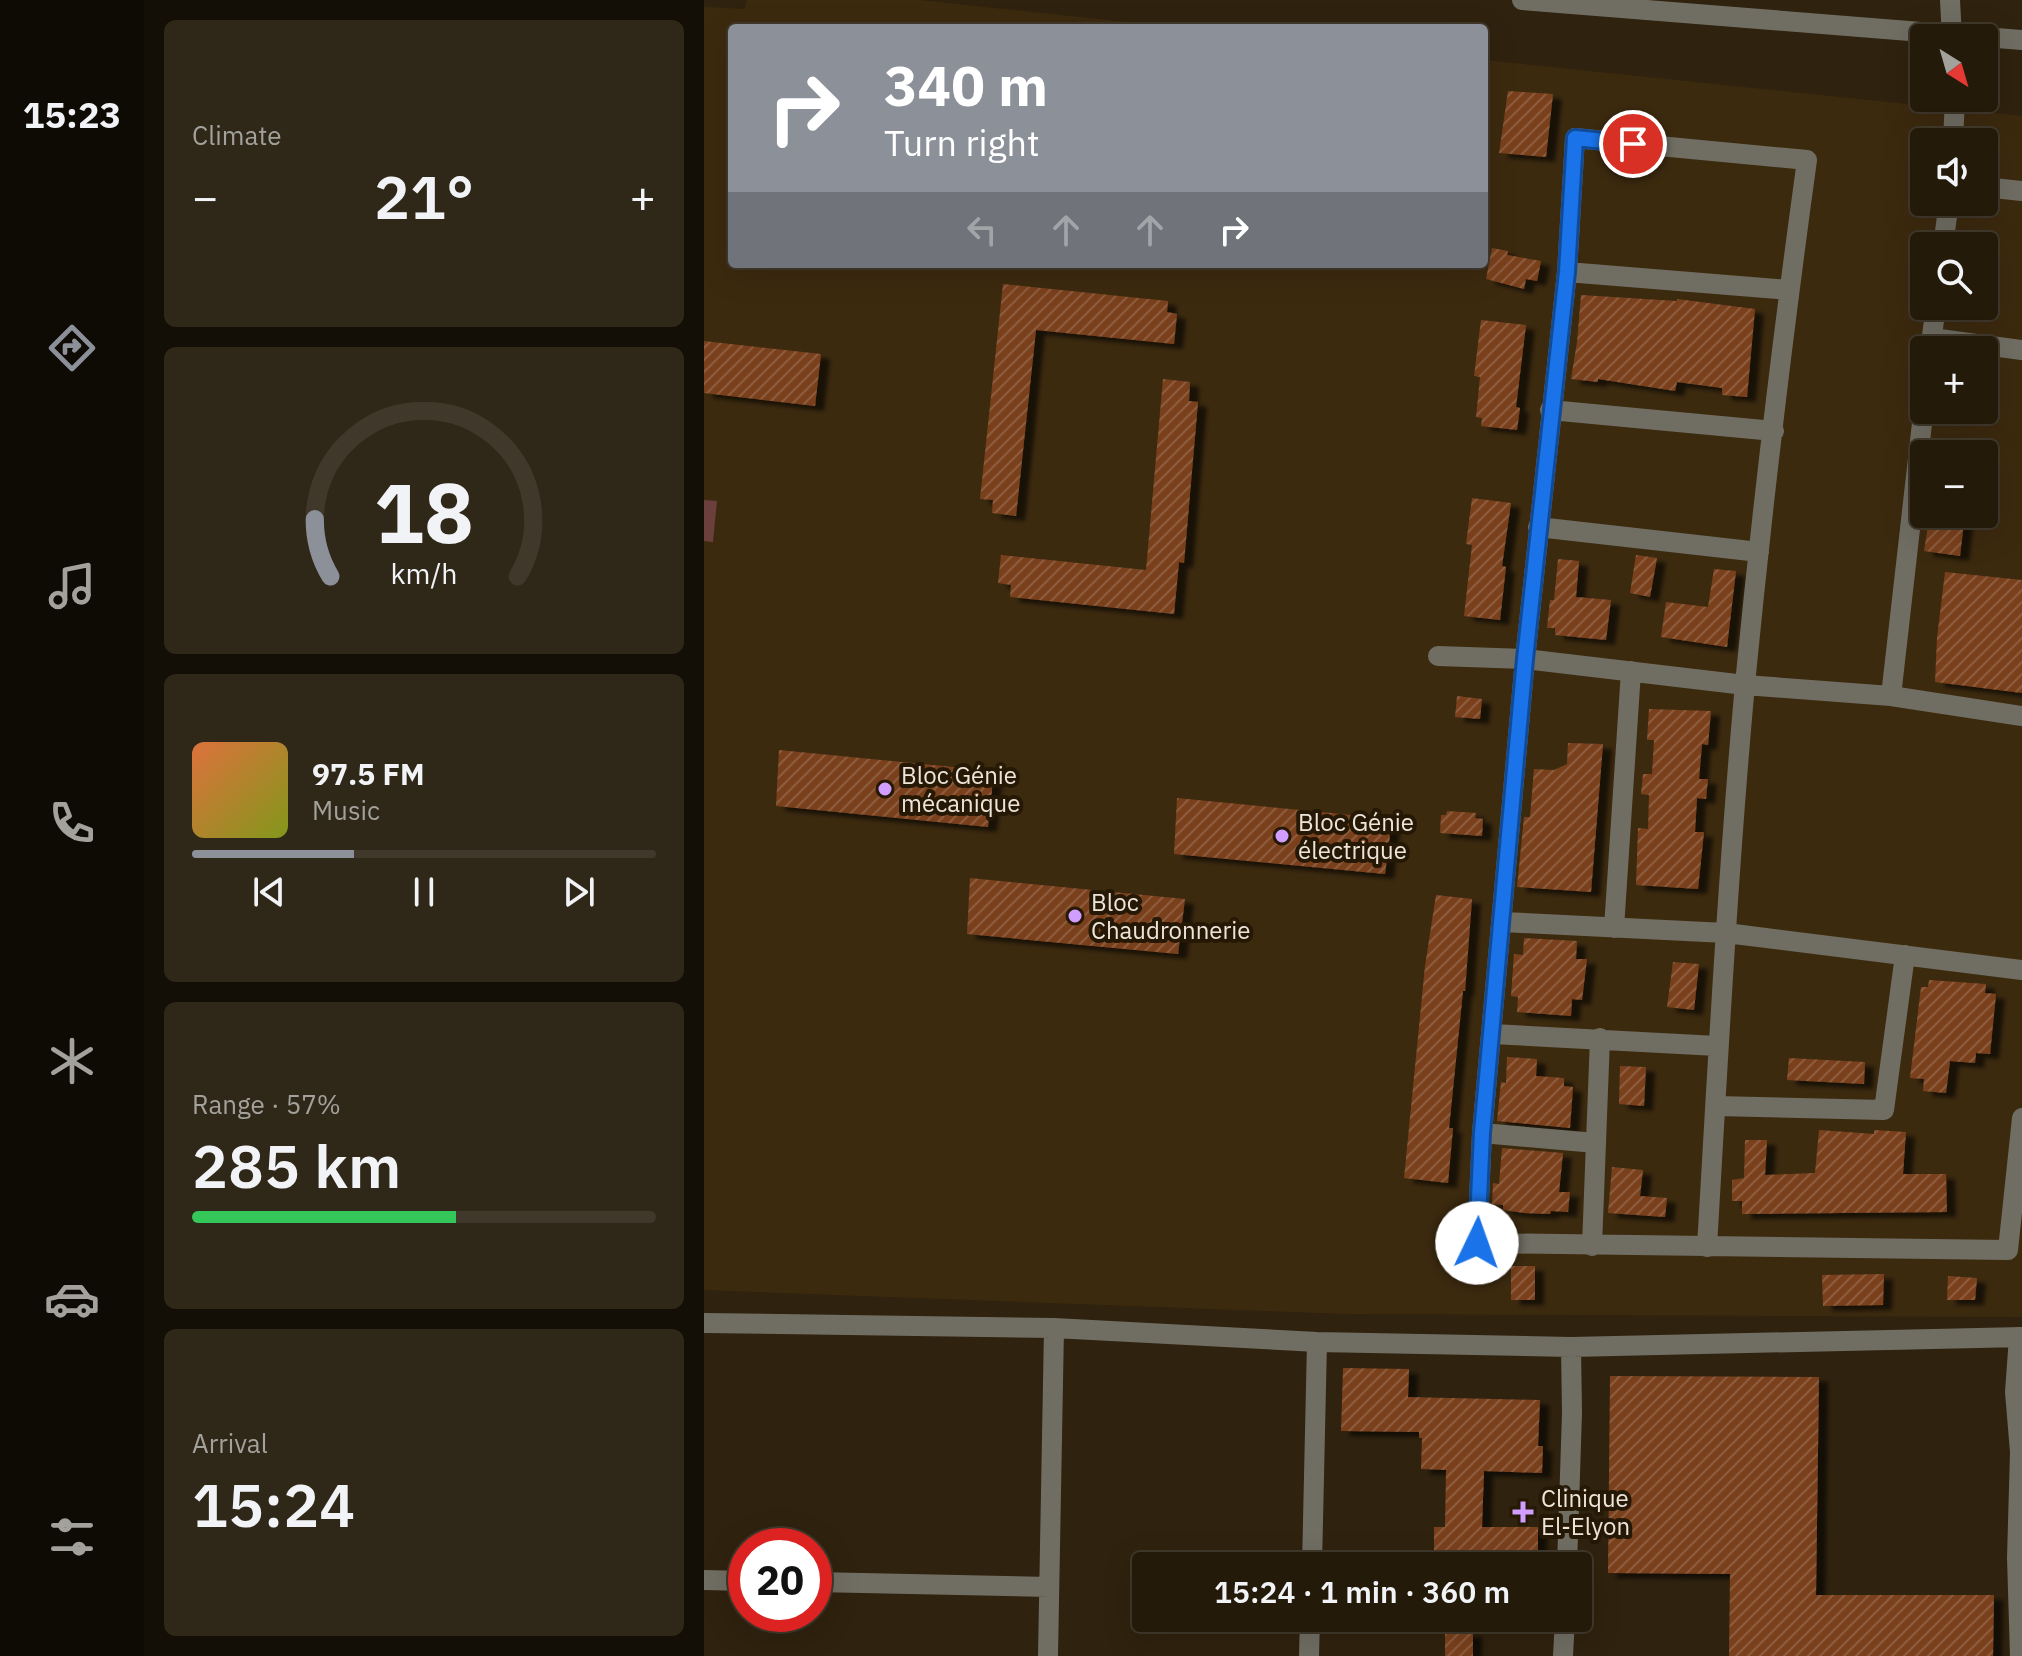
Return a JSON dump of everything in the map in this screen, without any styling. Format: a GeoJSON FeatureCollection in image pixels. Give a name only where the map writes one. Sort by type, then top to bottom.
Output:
{"type":"FeatureCollection","features":[{"type":"Feature","properties":{"kind":"street"},"geometry":{"type":"LineString","coordinates":[[1522,0],[1910,32]]}},
{"type":"Feature","properties":{"kind":"street"},"geometry":{"type":"LineString","coordinates":[[1950,0],[1951,24]]}},
{"type":"Feature","properties":{"kind":"street"},"geometry":{"type":"LineString","coordinates":[[1998,39],[2022,40]]}},
{"type":"Feature","properties":{"kind":"street"},"geometry":{"type":"LineString","coordinates":[[1707,1247],[1717,1046],[1745,685],[1789,290],[1807,160],[1575,138],[1567,272],[1538,527],[1482,1133],[1477,1243],[1592,1246],[2015,1250],[2022,1118]]}},
{"type":"Feature","properties":{"kind":"street"},"geometry":{"type":"LineString","coordinates":[[1998,188],[2022,191]]}},
{"type":"Feature","properties":{"kind":"street"},"geometry":{"type":"LineString","coordinates":[[1567,272],[1789,290]]}},
{"type":"Feature","properties":{"kind":"street"},"geometry":{"type":"LineString","coordinates":[[1998,348],[2022,350]]}},
{"type":"Feature","properties":{"kind":"street"},"geometry":{"type":"LineString","coordinates":[[1550,410],[1774,431]]}},
{"type":"Feature","properties":{"kind":"street"},"geometry":{"type":"LineString","coordinates":[[1891,696],[1922,424]]}},
{"type":"Feature","properties":{"kind":"street"},"geometry":{"type":"LineString","coordinates":[[1538,527],[1759,552]]}},
{"type":"Feature","properties":{"kind":"street"},"geometry":{"type":"LineString","coordinates":[[1438,656],[1525,659],[1745,685],[1891,696],[2022,716]]}},
{"type":"Feature","properties":{"kind":"street"},"geometry":{"type":"LineString","coordinates":[[1614,928],[1631,671]]}},
{"type":"Feature","properties":{"kind":"street"},"geometry":{"type":"LineString","coordinates":[[1503,922],[1726,933],[2022,970]]}},
{"type":"Feature","properties":{"kind":"street"},"geometry":{"type":"LineString","coordinates":[[1716,1106],[1884,1110],[1905,955]]}},
{"type":"Feature","properties":{"kind":"street"},"geometry":{"type":"LineString","coordinates":[[1493,1034],[1717,1046]]}},
{"type":"Feature","properties":{"kind":"street"},"geometry":{"type":"LineString","coordinates":[[1592,1246],[1600,1038]]}},
{"type":"Feature","properties":{"kind":"street"},"geometry":{"type":"LineString","coordinates":[[1482,1133],[1596,1143]]}},
{"type":"Feature","properties":{"kind":"street"},"geometry":{"type":"LineString","coordinates":[[704,1323],[1054,1328],[1317,1342],[1571,1347],[2021,1337],[2015,1392],[2020,1452],[2017,1558],[2020,1656]]}},
{"type":"Feature","properties":{"kind":"street"},"geometry":{"type":"LineString","coordinates":[[1048,1656],[1054,1328]]}},
{"type":"Feature","properties":{"kind":"street"},"geometry":{"type":"LineString","coordinates":[[1312,1552],[1317,1342]]}},
{"type":"Feature","properties":{"kind":"street"},"geometry":{"type":"LineString","coordinates":[[1567,1552],[1571,1347]]}},
{"type":"Feature","properties":{"kind":"street"},"geometry":{"type":"LineString","coordinates":[[704,1580],[728,1581]]}},
{"type":"Feature","properties":{"kind":"street"},"geometry":{"type":"LineString","coordinates":[[832,1582],[1049,1587]]}},
{"type":"Feature","properties":{"kind":"street"},"geometry":{"type":"LineString","coordinates":[[1309,1656],[1310,1632]]}},
{"type":"Feature","properties":{"kind":"street"},"geometry":{"type":"LineString","coordinates":[[1563,1656],[1564,1632]]}},
{"type":"Feature","properties":{"kind":"shaded area"},"geometry":{"type":"Polygon","coordinates":[[[747,0],[919,0],[1146,24],[728,24],[728,268],[1488,268],[1488,60],[1910,104],[1910,112],[1984,112],[2022,116],[2022,1317],[1346,1314],[704,1290],[704,7],[745,9],[747,0]]]}},
{"type":"Feature","properties":{"kind":"shaded area"},"geometry":{"type":"Polygon","coordinates":[[[704,500],[717,501],[713,542],[704,541],[704,500]]]}},
{"type":"Feature","properties":{"kind":"building"},"geometry":{"type":"Polygon","coordinates":[[[1508,91],[1553,94],[1546,157],[1499,153],[1508,91]]]}},
{"type":"Feature","properties":{"kind":"building"},"geometry":{"type":"Polygon","coordinates":[[[1492,248],[1508,251],[1507,255],[1541,261],[1537,281],[1526,279],[1524,289],[1486,279],[1492,248]]]}},
{"type":"Feature","properties":{"kind":"building"},"geometry":{"type":"Polygon","coordinates":[[[1003,284],[1168,301],[1167,312],[1177,314],[1174,344],[1036,330],[1016,516],[992,513],[993,500],[980,499],[1003,284]]]}},
{"type":"Feature","properties":{"kind":"building"},"geometry":{"type":"Polygon","coordinates":[[[1581,295],[1677,299],[1755,309],[1747,397],[1722,395],[1722,388],[1677,382],[1675,391],[1598,379],[1598,382],[1571,379],[1581,295]]]}},
{"type":"Feature","properties":{"kind":"building"},"geometry":{"type":"Polygon","coordinates":[[[1481,320],[1526,325],[1516,407],[1520,408],[1517,430],[1481,426],[1482,418],[1476,417],[1480,377],[1474,376],[1481,320]]]}},
{"type":"Feature","properties":{"kind":"building"},"geometry":{"type":"Polygon","coordinates":[[[704,341],[821,354],[815,406],[704,393],[704,341]]]}},
{"type":"Feature","properties":{"kind":"building"},"geometry":{"type":"Polygon","coordinates":[[[1163,379],[1190,382],[1189,401],[1198,402],[1184,563],[1179,562],[1174,614],[1010,597],[1011,585],[998,583],[1001,555],[1146,570],[1163,379]]]}},
{"type":"Feature","properties":{"kind":"building"},"geometry":{"type":"Polygon","coordinates":[[[1472,498],[1511,503],[1502,566],[1506,567],[1500,620],[1464,616],[1472,545],[1466,544],[1472,498]]]}},
{"type":"Feature","properties":{"kind":"building"},"geometry":{"type":"Polygon","coordinates":[[[1928,528],[1963,528],[1960,556],[1924,551],[1928,528]]]}},
{"type":"Feature","properties":{"kind":"building"},"geometry":{"type":"Polygon","coordinates":[[[1636,555],[1657,558],[1650,597],[1630,593],[1636,555]]]}},
{"type":"Feature","properties":{"kind":"building"},"geometry":{"type":"Polygon","coordinates":[[[1558,559],[1579,561],[1576,597],[1611,600],[1606,640],[1555,635],[1555,628],[1547,628],[1550,600],[1554,600],[1558,559]]]}},
{"type":"Feature","properties":{"kind":"building"},"geometry":{"type":"Polygon","coordinates":[[[1714,569],[1736,571],[1727,647],[1661,637],[1666,602],[1708,607],[1714,569]]]}},
{"type":"Feature","properties":{"kind":"building"},"geometry":{"type":"Polygon","coordinates":[[[1945,572],[2022,580],[2022,693],[1935,682],[1945,572]]]}},
{"type":"Feature","properties":{"kind":"building"},"geometry":{"type":"Polygon","coordinates":[[[1457,696],[1482,699],[1480,719],[1455,717],[1457,696]]]}},
{"type":"Feature","properties":{"kind":"building"},"geometry":{"type":"Polygon","coordinates":[[[1649,709],[1711,711],[1708,745],[1702,744],[1699,779],[1708,779],[1706,799],[1697,798],[1695,832],[1704,832],[1698,889],[1636,885],[1638,828],[1648,829],[1649,795],[1641,794],[1643,774],[1652,774],[1654,740],[1647,740],[1649,709]]]}},
{"type":"Feature","properties":{"kind":"building"},"geometry":{"type":"Polygon","coordinates":[[[1568,743],[1603,744],[1591,892],[1517,887],[1524,817],[1530,817],[1534,769],[1554,770],[1567,764],[1568,743]]]}},
{"type":"Feature","properties":{"kind":"building","name":"Bloc Génie mécanique"},"geometry":{"type":"Polygon","coordinates":[[[779,750],[994,771],[988,827],[776,806],[779,750]]]}},
{"type":"Feature","properties":{"kind":"building","name":"Bloc Génie électrique"},"geometry":{"type":"Polygon","coordinates":[[[1177,798],[1392,819],[1385,874],[1174,854],[1177,798]]]}},
{"type":"Feature","properties":{"kind":"building"},"geometry":{"type":"Polygon","coordinates":[[[1447,811],[1476,813],[1475,818],[1483,819],[1482,836],[1440,833],[1441,815],[1446,815],[1447,811]]]}},
{"type":"Feature","properties":{"kind":"building","name":"Bloc Chaudronnerie"},"geometry":{"type":"Polygon","coordinates":[[[970,878],[1185,899],[1178,954],[967,934],[970,878]]]}},
{"type":"Feature","properties":{"kind":"building"},"geometry":{"type":"Polygon","coordinates":[[[1436,895],[1472,899],[1449,1128],[1453,1128],[1448,1183],[1404,1178],[1425,966],[1436,895]]]}},
{"type":"Feature","properties":{"kind":"building"},"geometry":{"type":"Polygon","coordinates":[[[1524,938],[1577,941],[1576,959],[1587,959],[1582,1000],[1572,999],[1571,1016],[1517,1012],[1518,997],[1511,996],[1514,954],[1523,955],[1524,938]]]}},
{"type":"Feature","properties":{"kind":"building"},"geometry":{"type":"Polygon","coordinates":[[[1673,962],[1699,964],[1694,1010],[1667,1007],[1673,962]]]}},
{"type":"Feature","properties":{"kind":"building"},"geometry":{"type":"Polygon","coordinates":[[[1929,980],[1986,984],[1985,993],[1996,994],[1990,1054],[1976,1053],[1975,1063],[1950,1061],[1946,1093],[1923,1091],[1924,1079],[1910,1078],[1921,987],[1928,987],[1929,980]]]}},
{"type":"Feature","properties":{"kind":"building"},"geometry":{"type":"Polygon","coordinates":[[[1507,1057],[1537,1059],[1536,1076],[1564,1078],[1564,1086],[1573,1087],[1570,1128],[1497,1121],[1501,1082],[1506,1083],[1507,1057]]]}},
{"type":"Feature","properties":{"kind":"building"},"geometry":{"type":"Polygon","coordinates":[[[1789,1058],[1865,1062],[1864,1084],[1787,1080],[1789,1058]]]}},
{"type":"Feature","properties":{"kind":"building"},"geometry":{"type":"Polygon","coordinates":[[[1620,1066],[1646,1067],[1644,1106],[1619,1104],[1620,1066]]]}},
{"type":"Feature","properties":{"kind":"building"},"geometry":{"type":"Polygon","coordinates":[[[1819,1130],[1874,1134],[1874,1130],[1906,1132],[1903,1174],[1946,1174],[1947,1212],[1742,1214],[1742,1201],[1732,1201],[1732,1180],[1744,1178],[1745,1140],[1767,1140],[1765,1175],[1815,1173],[1819,1130]]]}},
{"type":"Feature","properties":{"kind":"building"},"geometry":{"type":"Polygon","coordinates":[[[1502,1148],[1563,1153],[1559,1192],[1570,1192],[1568,1212],[1524,1213],[1503,1210],[1503,1205],[1492,1204],[1493,1183],[1499,1184],[1502,1148]]]}},
{"type":"Feature","properties":{"kind":"building"},"geometry":{"type":"Polygon","coordinates":[[[1612,1167],[1643,1170],[1640,1196],[1667,1198],[1665,1217],[1608,1213],[1612,1167]]]}},
{"type":"Feature","properties":{"kind":"building"},"geometry":{"type":"Polygon","coordinates":[[[1511,1266],[1535,1266],[1535,1300],[1511,1300],[1511,1266]]]}},
{"type":"Feature","properties":{"kind":"building"},"geometry":{"type":"Polygon","coordinates":[[[1884,1274],[1883,1305],[1823,1306],[1822,1275],[1884,1274]]]}},
{"type":"Feature","properties":{"kind":"building"},"geometry":{"type":"Polygon","coordinates":[[[1948,1276],[1977,1278],[1975,1300],[1947,1300],[1948,1276]]]}},
{"type":"Feature","properties":{"kind":"building"},"geometry":{"type":"Polygon","coordinates":[[[1343,1368],[1409,1369],[1408,1397],[1540,1400],[1538,1446],[1543,1446],[1542,1473],[1484,1471],[1482,1527],[1538,1527],[1538,1552],[1434,1552],[1434,1527],[1445,1527],[1446,1470],[1421,1469],[1422,1438],[1419,1438],[1419,1432],[1341,1431],[1343,1368]]]}},
{"type":"Feature","properties":{"kind":"building"},"geometry":{"type":"Polygon","coordinates":[[[1610,1376],[1819,1377],[1816,1595],[1994,1595],[1993,1656],[1729,1656],[1730,1574],[1608,1573],[1610,1376]]]}},
{"type":"Feature","properties":{"kind":"building"},"geometry":{"type":"Polygon","coordinates":[[[1445,1632],[1473,1632],[1473,1656],[1445,1656],[1445,1632]]]}},
{"type":"Feature","properties":{"kind":"place","name":"Bloc Génie mécanique"},"geometry":{"type":"Point","coordinates":[885,789]}},
{"type":"Feature","properties":{"kind":"place","name":"Bloc Génie électrique"},"geometry":{"type":"Point","coordinates":[1282,836]}},
{"type":"Feature","properties":{"kind":"place","name":"Bloc Chaudronnerie"},"geometry":{"type":"Point","coordinates":[1075,916]}},
{"type":"Feature","properties":{"kind":"place","name":"Clinique El-Elyon"},"geometry":{"type":"Point","coordinates":[1523,1512]}},
{"type":"Feature","properties":{"kind":"route"},"geometry":{"type":"LineString","coordinates":[[1477,1243],[1482,1133],[1525,659],[1567,272],[1575,138],[1633,144]]}}]}
